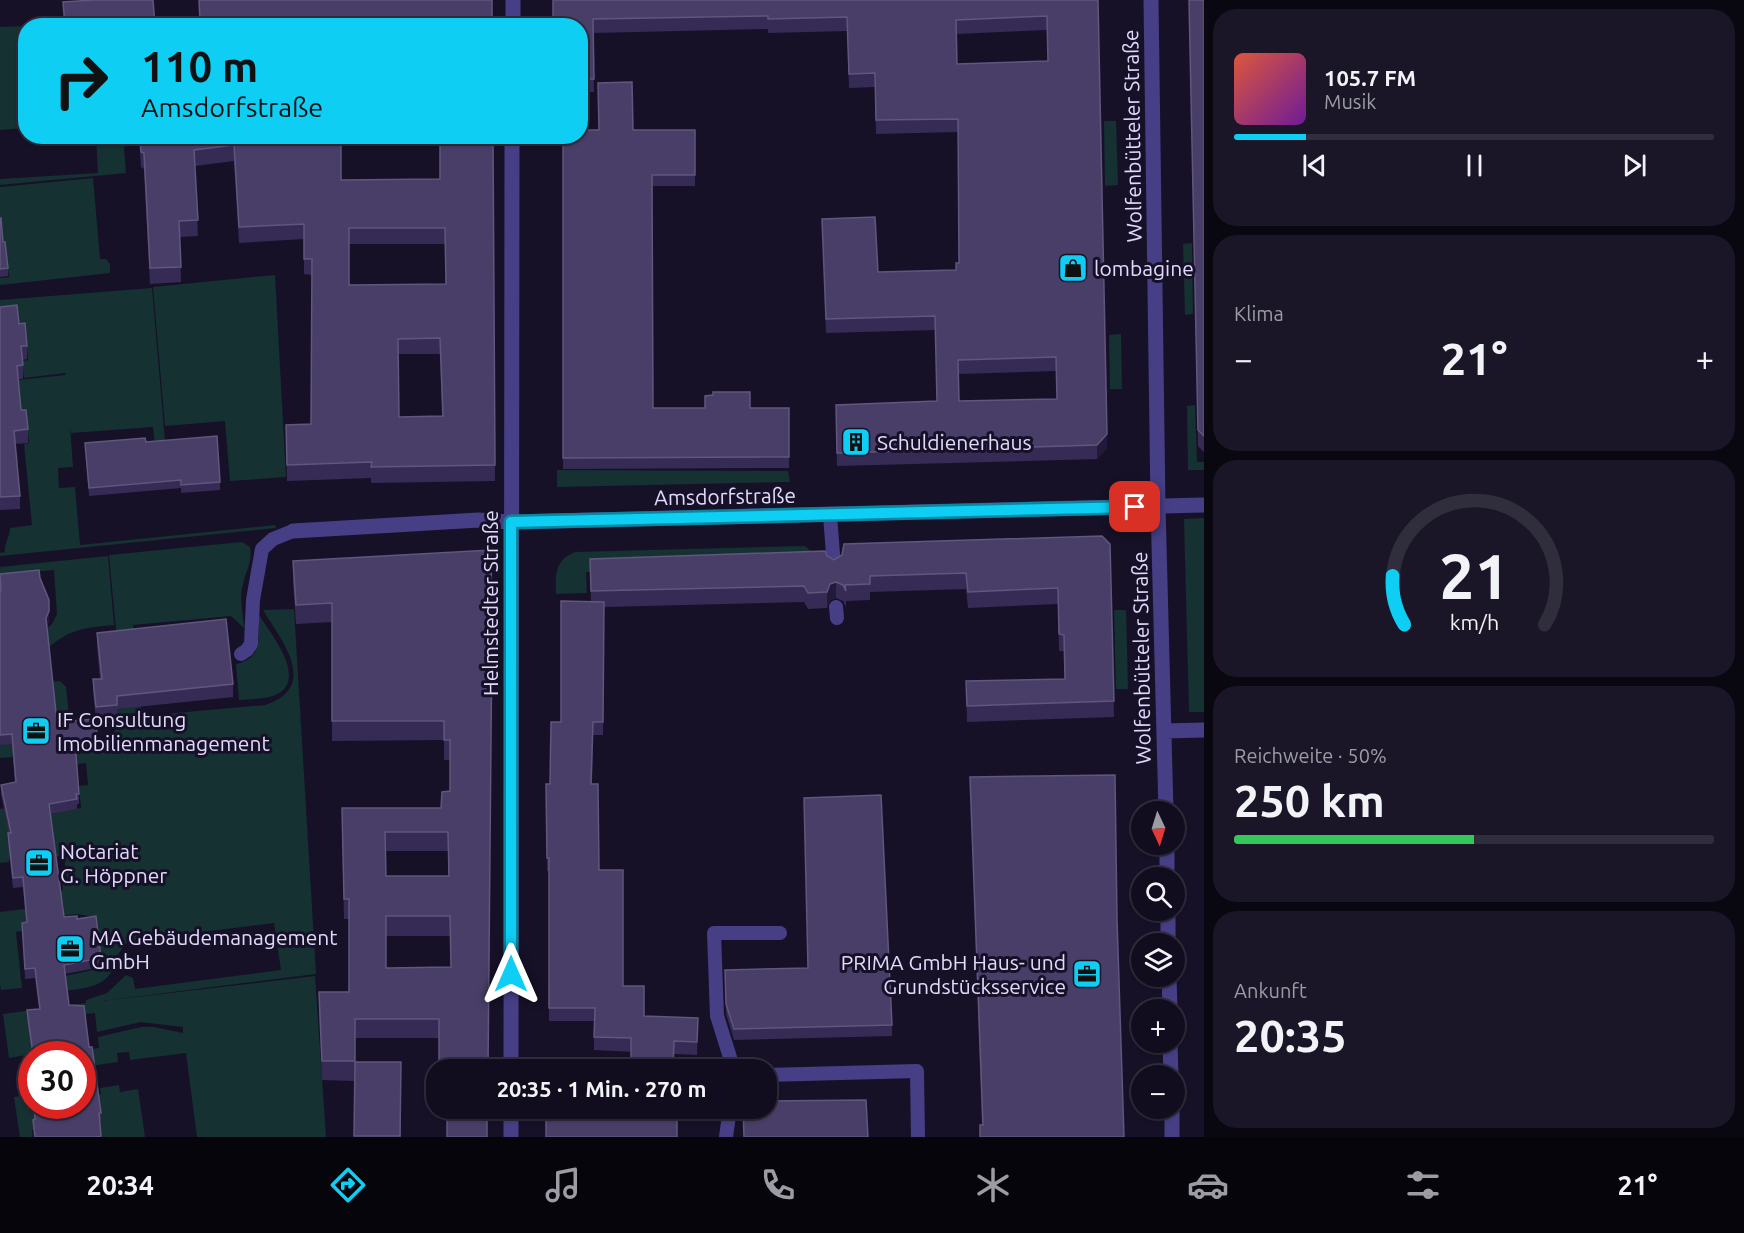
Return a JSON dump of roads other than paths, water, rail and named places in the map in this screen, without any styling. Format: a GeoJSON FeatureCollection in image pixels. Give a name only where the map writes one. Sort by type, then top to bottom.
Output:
{"type":"FeatureCollection","features":[{"type":"Feature","properties":{"kind":"street"},"geometry":{"type":"LineString","coordinates":[[513,0],[513,18]]}},
{"type":"Feature","properties":{"kind":"street","name":"Wolfenbütteler Straße"},"geometry":{"type":"LineString","coordinates":[[1151,0],[1158,506],[1166,801]]}},
{"type":"Feature","properties":{"kind":"street","name":"Helmstedter Straße"},"geometry":{"type":"LineString","coordinates":[[511,1059],[512,144]]}},
{"type":"Feature","properties":{"kind":"street","name":"Amsdorfstraße"},"geometry":{"type":"LineString","coordinates":[[293,531],[479,520],[511,522],[1204,505]]}},
{"type":"Feature","properties":{"kind":"street"},"geometry":{"type":"LineString","coordinates":[[1164,731],[1204,730]]}},
{"type":"Feature","properties":{"kind":"street"},"geometry":{"type":"LineString","coordinates":[[511,1119],[511,1137]]}},
{"type":"Feature","properties":{"kind":"street"},"geometry":{"type":"LineString","coordinates":[[1172,1119],[1172,1137]]}},
{"type":"Feature","properties":{"kind":"lane"},"geometry":{"type":"LineString","coordinates":[[830,515],[834,567]]}},
{"type":"Feature","properties":{"kind":"lane"},"geometry":{"type":"LineString","coordinates":[[240,654],[252,644],[252,600],[262,549],[273,539],[293,531]]}},
{"type":"Feature","properties":{"kind":"lane"},"geometry":{"type":"LineString","coordinates":[[731,1059],[717,1016],[714,933],[780,933]]}},
{"type":"Feature","properties":{"kind":"lane"},"geometry":{"type":"LineString","coordinates":[[777,1075],[916,1071],[918,1137]]}},
{"type":"Feature","properties":{"kind":"lane"},"geometry":{"type":"LineString","coordinates":[[726,1137],[728,1119]]}},
{"type":"Feature","properties":{"kind":"place","name":"lombagine"},"geometry":{"type":"Point","coordinates":[1073,268]}},
{"type":"Feature","properties":{"kind":"place","name":"Schuldienerhaus"},"geometry":{"type":"Point","coordinates":[856,442]}},
{"type":"Feature","properties":{"kind":"place","name":"IF Consultung Imobilienmanagement"},"geometry":{"type":"Point","coordinates":[36,731]}},
{"type":"Feature","properties":{"kind":"place","name":"Notariat G. Höppner"},"geometry":{"type":"Point","coordinates":[39,863]}},
{"type":"Feature","properties":{"kind":"place","name":"MA Gebäudemanagement GmbH"},"geometry":{"type":"Point","coordinates":[70,949]}},
{"type":"Feature","properties":{"kind":"place","name":"PRIMA GmbH Haus- und Grundstücksservice"},"geometry":{"type":"Point","coordinates":[1087,974]}}]}
